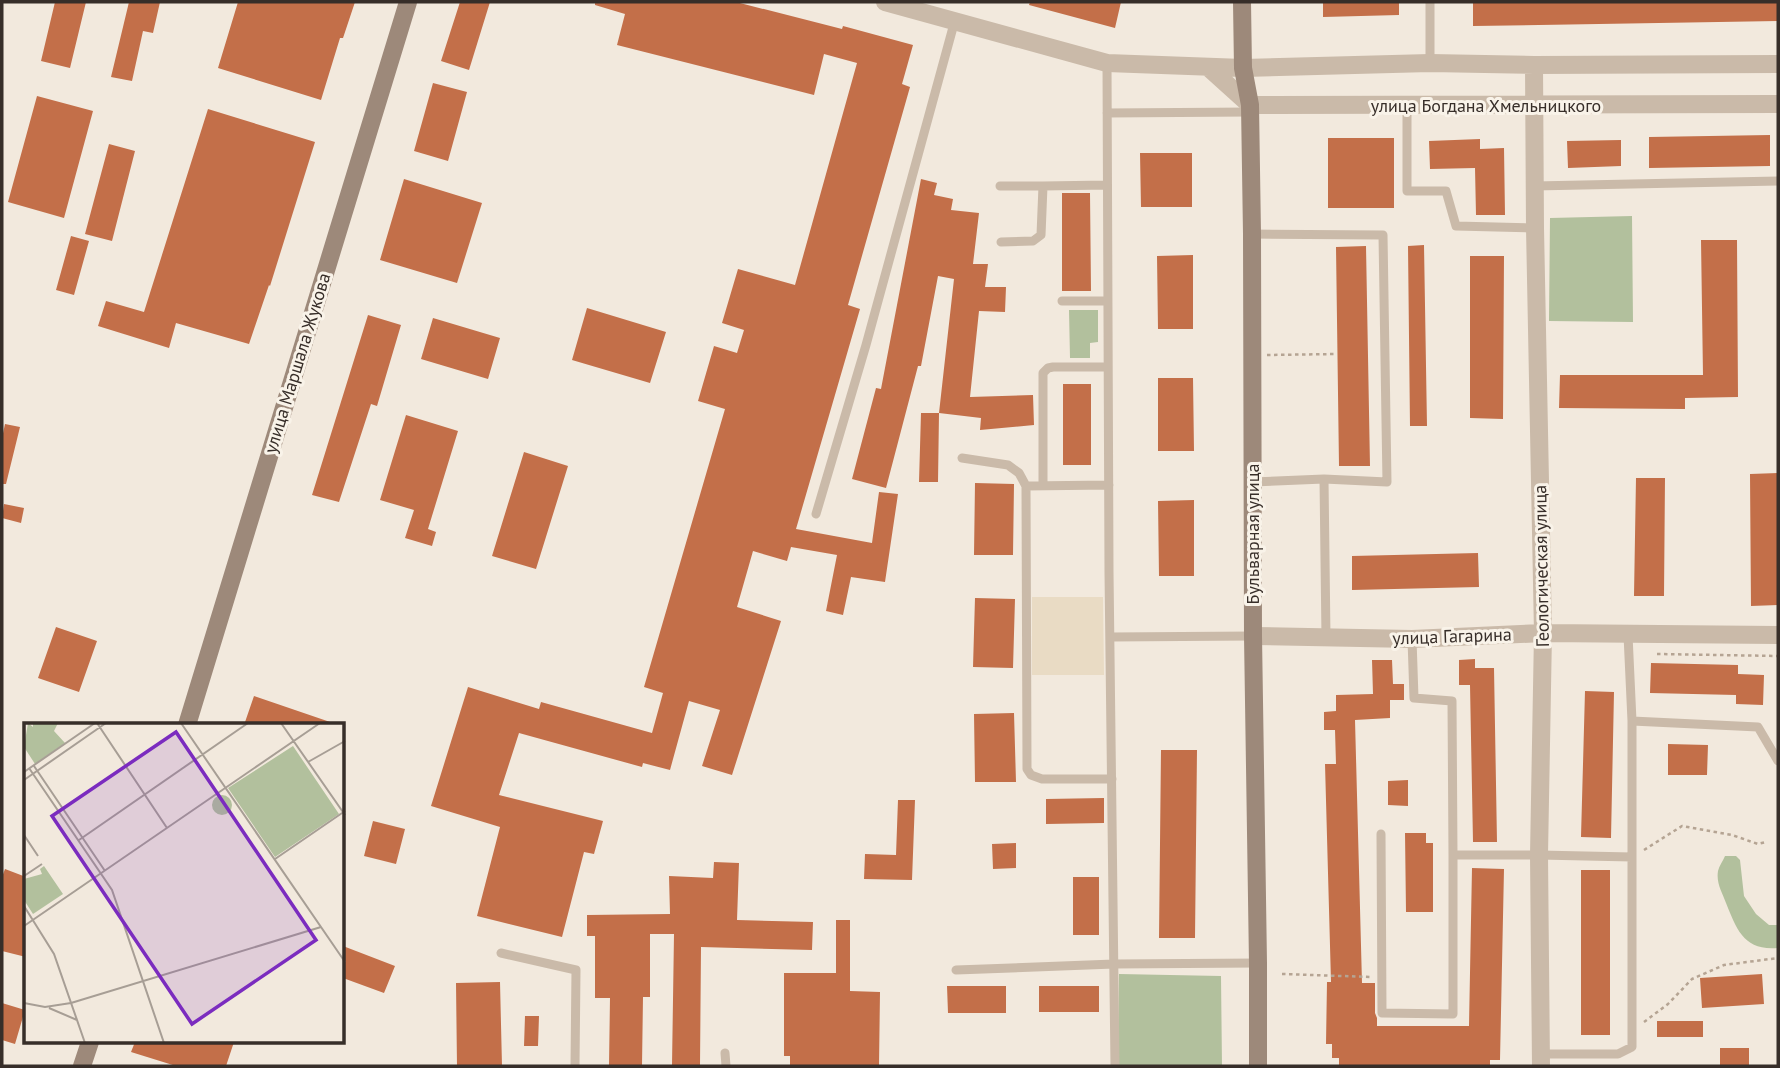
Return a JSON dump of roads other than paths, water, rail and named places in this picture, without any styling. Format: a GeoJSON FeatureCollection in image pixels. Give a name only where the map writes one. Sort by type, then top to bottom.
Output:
{"type":"FeatureCollection","features":[{"type":"Feature","properties":{"kind":"main road","name":"улица Маршала Жукова"},"geometry":{"type":"LineString","coordinates":[[188,723],[408,2]]}},
{"type":"Feature","properties":{"kind":"main road","name":"Бульварная улица"},"geometry":{"type":"LineString","coordinates":[[1242,2],[1243,68],[1250,109],[1252,234],[1252,636],[1258,1066]]}},
{"type":"Feature","properties":{"kind":"main road"},"geometry":{"type":"LineString","coordinates":[[82,1066],[89,1044]]}},
{"type":"Feature","properties":{"kind":"street"},"geometry":{"type":"LineString","coordinates":[[885,2],[1107,63],[1209,68],[1430,64],[1778,64]]}},
{"type":"Feature","properties":{"kind":"street","name":"Геологическая улица"},"geometry":{"type":"LineString","coordinates":[[1534,65],[1543,633],[1539,855],[1541,1060]]}},
{"type":"Feature","properties":{"kind":"street"},"geometry":{"type":"LineString","coordinates":[[1209,68],[1250,109]]}},
{"type":"Feature","properties":{"kind":"street","name":"улица Богдана Хмельницкого"},"geometry":{"type":"LineString","coordinates":[[1250,109],[1406,105],[1778,104]]}},
{"type":"Feature","properties":{"kind":"street","name":"улица Гагарина"},"geometry":{"type":"LineString","coordinates":[[1252,636],[1412,639],[1543,633],[1778,635]]}},
{"type":"Feature","properties":{"kind":"lane"},"geometry":{"type":"LineString","coordinates":[[1430,2],[1430,64]]}},
{"type":"Feature","properties":{"kind":"lane"},"geometry":{"type":"LineString","coordinates":[[817,514],[955,20]]}},
{"type":"Feature","properties":{"kind":"lane"},"geometry":{"type":"LineString","coordinates":[[1107,63],[1115,1066]]}},
{"type":"Feature","properties":{"kind":"lane"},"geometry":{"type":"LineString","coordinates":[[1406,105],[1407,191],[1446,191],[1456,226],[1535,228]]}},
{"type":"Feature","properties":{"kind":"lane"},"geometry":{"type":"LineString","coordinates":[[1107,113],[1250,109]]}},
{"type":"Feature","properties":{"kind":"lane"},"geometry":{"type":"LineString","coordinates":[[1534,186],[1778,181]]}},
{"type":"Feature","properties":{"kind":"lane"},"geometry":{"type":"LineString","coordinates":[[1000,186],[1107,185]]}},
{"type":"Feature","properties":{"kind":"lane"},"geometry":{"type":"LineString","coordinates":[[1002,242],[1032,242],[1041,236],[1042,186]]}},
{"type":"Feature","properties":{"kind":"lane"},"geometry":{"type":"LineString","coordinates":[[1252,234],[1383,235],[1387,482],[1324,479],[1252,482]]}},
{"type":"Feature","properties":{"kind":"lane"},"geometry":{"type":"LineString","coordinates":[[1062,301],[1108,301]]}},
{"type":"Feature","properties":{"kind":"lane"},"geometry":{"type":"LineString","coordinates":[[1043,486],[1044,373],[1052,367],[1108,367]]}},
{"type":"Feature","properties":{"kind":"lane"},"geometry":{"type":"LineString","coordinates":[[962,458],[1008,465],[1019,473],[1026,486],[1027,769],[1031,775],[1042,779],[1112,779]]}},
{"type":"Feature","properties":{"kind":"lane"},"geometry":{"type":"LineString","coordinates":[[1324,479],[1326,637]]}},
{"type":"Feature","properties":{"kind":"lane"},"geometry":{"type":"LineString","coordinates":[[1026,486],[1109,485]]}},
{"type":"Feature","properties":{"kind":"lane"},"geometry":{"type":"LineString","coordinates":[[1541,1060],[1618,1054],[1632,1047],[1632,721],[1628,635]]}},
{"type":"Feature","properties":{"kind":"lane"},"geometry":{"type":"LineString","coordinates":[[1111,637],[1252,636]]}},
{"type":"Feature","properties":{"kind":"lane"},"geometry":{"type":"LineString","coordinates":[[1381,834],[1382,1013],[1452,1014],[1452,701],[1414,698],[1412,639]]}},
{"type":"Feature","properties":{"kind":"lane"},"geometry":{"type":"LineString","coordinates":[[1632,721],[1758,727],[1778,761]]}},
{"type":"Feature","properties":{"kind":"lane"},"geometry":{"type":"LineString","coordinates":[[1453,855],[1632,857]]}},
{"type":"Feature","properties":{"kind":"lane"},"geometry":{"type":"LineString","coordinates":[[501,953],[576,970],[575,1066]]}},
{"type":"Feature","properties":{"kind":"lane"},"geometry":{"type":"LineString","coordinates":[[956,970],[1114,964],[1258,963]]}},
{"type":"Feature","properties":{"kind":"lane"},"geometry":{"type":"LineString","coordinates":[[725,1053],[726,1066]]}}]}
